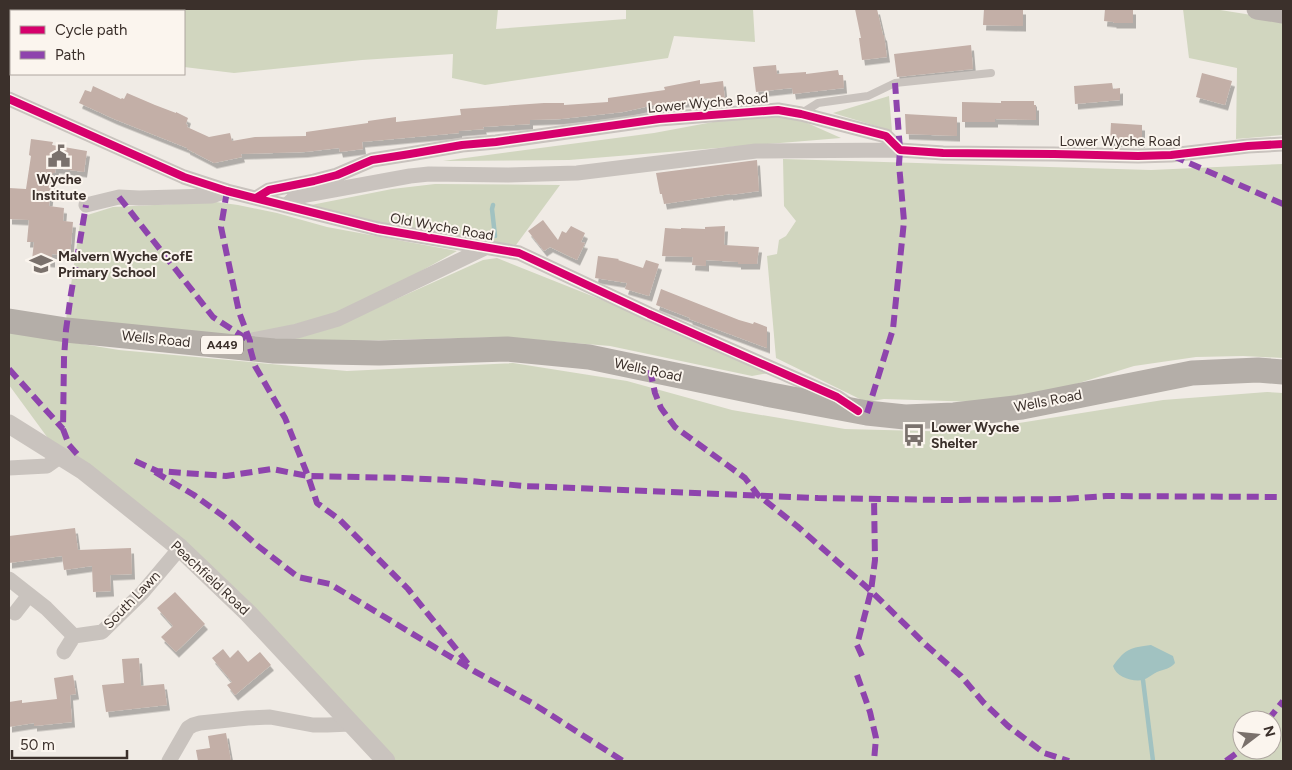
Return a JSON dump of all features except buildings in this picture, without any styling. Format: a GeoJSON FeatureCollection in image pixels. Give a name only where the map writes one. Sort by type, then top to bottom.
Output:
{"type":"FeatureCollection","features":[{"type":"Feature","properties":{"kind":"highway","name":"Wells Road"},"geometry":{"type":"LineString","coordinates":[[9,321],[66,330],[274,351],[379,353],[507,349],[589,357],[771,395],[867,413],[905,417],[954,415],[1022,407],[1192,373],[1258,370],[1283,372]]}},
{"type":"Feature","properties":{"kind":"main road"},"geometry":{"type":"LineString","coordinates":[[1258,9],[1283,13]]}},
{"type":"Feature","properties":{"kind":"street","name":"Old Wyche Road"},"geometry":{"type":"LineString","coordinates":[[9,99],[184,177],[226,192],[378,229],[519,253],[649,314],[837,397],[858,411]]}},
{"type":"Feature","properties":{"kind":"street","name":"Lower Wyche Road"},"geometry":{"type":"LineString","coordinates":[[256,198],[269,190],[337,176],[372,160],[462,145],[659,119],[778,110],[886,136],[900,150]]}},
{"type":"Feature","properties":{"kind":"street","name":"Lower Wyche Road"},"geometry":{"type":"LineString","coordinates":[[286,206],[295,197],[410,176],[429,174],[508,175],[577,173],[756,151],[900,150],[943,153],[1138,156],[1171,155],[1283,144]]}},
{"type":"Feature","properties":{"kind":"street"},"geometry":{"type":"LineString","coordinates":[[86,205],[119,197],[212,196],[226,192]]}},
{"type":"Feature","properties":{"kind":"street"},"geometry":{"type":"LineString","coordinates":[[226,346],[297,331],[338,318],[485,248]]}},
{"type":"Feature","properties":{"kind":"street","name":"Peachfield Road"},"geometry":{"type":"LineString","coordinates":[[9,424],[84,471],[180,548],[248,613],[386,761]]}},
{"type":"Feature","properties":{"kind":"street"},"geometry":{"type":"LineString","coordinates":[[9,468],[47,466],[61,456]]}},
{"type":"Feature","properties":{"kind":"street","name":"South Lawn"},"geometry":{"type":"LineString","coordinates":[[74,636],[102,632],[142,593],[180,548]]}},
{"type":"Feature","properties":{"kind":"street"},"geometry":{"type":"LineString","coordinates":[[9,579],[46,608],[74,636],[64,652]]}},
{"type":"Feature","properties":{"kind":"street"},"geometry":{"type":"LineString","coordinates":[[15,613],[28,595]]}},
{"type":"Feature","properties":{"kind":"street"},"geometry":{"type":"LineString","coordinates":[[169,761],[188,728],[200,723],[270,717],[313,725],[351,724]]}},
{"type":"Feature","properties":{"kind":"lane"},"geometry":{"type":"LineString","coordinates":[[800,114],[818,103],[868,96],[895,83],[990,73]]}},
{"type":"Feature","properties":{"kind":"green space"},"geometry":{"type":"Polygon","coordinates":[[[9,9],[498,9],[496,29],[626,19],[626,9],[753,9],[755,42],[674,36],[668,58],[485,85],[452,78],[453,54],[362,60],[234,73],[185,67],[185,10],[10,10],[9,43],[9,9]]]}},
{"type":"Feature","properties":{"kind":"green space"},"geometry":{"type":"Polygon","coordinates":[[[1183,9],[1214,9],[1283,20],[1283,135],[1236,139],[1237,68],[1189,58],[1183,9]]]}},
{"type":"Feature","properties":{"kind":"green space"},"geometry":{"type":"Polygon","coordinates":[[[889,96],[892,131],[833,113],[889,96]]]}},
{"type":"Feature","properties":{"kind":"green space"},"geometry":{"type":"Polygon","coordinates":[[[778,110],[841,138],[569,160],[443,161],[654,133],[778,110]]]}},
{"type":"Feature","properties":{"kind":"green space"},"geometry":{"type":"Polygon","coordinates":[[[783,159],[1151,170],[1283,164],[1283,358],[1243,356],[1196,357],[1134,366],[1040,395],[979,402],[884,399],[866,402],[776,358],[767,256],[777,254],[779,240],[786,236],[796,221],[784,206],[783,159]]]}},
{"type":"Feature","properties":{"kind":"green space"},"geometry":{"type":"Polygon","coordinates":[[[435,184],[560,185],[516,245],[397,229],[311,205],[392,189],[435,184]]]}},
{"type":"Feature","properties":{"kind":"green space"},"geometry":{"type":"Polygon","coordinates":[[[216,202],[277,213],[327,227],[457,251],[389,289],[336,314],[232,340],[66,319],[81,217],[113,207],[216,202]]]}},
{"type":"Feature","properties":{"kind":"green space"},"geometry":{"type":"Polygon","coordinates":[[[497,258],[780,371],[752,376],[610,346],[502,337],[269,343],[336,326],[483,260],[497,258]]]}},
{"type":"Feature","properties":{"kind":"green space"},"geometry":{"type":"Polygon","coordinates":[[[9,332],[119,350],[347,371],[513,363],[627,381],[732,410],[845,429],[962,432],[1163,400],[1267,392],[1283,393],[1283,761],[386,761],[248,613],[61,456],[9,385],[9,332]]]}},
{"type":"Feature","properties":{"kind":"water"},"geometry":{"type":"Polygon","coordinates":[[[1151,645],[1173,656],[1175,663],[1169,668],[1143,680],[1125,678],[1117,673],[1113,666],[1125,652],[1133,648],[1151,645]]]}},
{"type":"Feature","properties":{"kind":"waterway"},"geometry":{"type":"LineString","coordinates":[[493,205],[495,236]]}},
{"type":"Feature","properties":{"kind":"waterway"},"geometry":{"type":"LineString","coordinates":[[1143,680],[1153,761]]}},
{"type":"Feature","properties":{"kind":"marked path"},"geometry":{"type":"LineString","coordinates":[[867,413],[893,329],[904,221],[895,83]]}},
{"type":"Feature","properties":{"kind":"marked path"},"geometry":{"type":"LineString","coordinates":[[1173,156],[1283,204]]}},
{"type":"Feature","properties":{"kind":"marked path"},"geometry":{"type":"LineString","coordinates":[[227,191],[221,227],[239,312],[250,341],[255,366],[285,418],[317,503],[340,520],[408,589],[469,665]]}},
{"type":"Feature","properties":{"kind":"marked path"},"geometry":{"type":"LineString","coordinates":[[119,197],[213,317],[250,341]]}},
{"type":"Feature","properties":{"kind":"marked path"},"geometry":{"type":"LineString","coordinates":[[77,454],[69,445],[63,429],[64,358],[71,294],[86,205]]}},
{"type":"Feature","properties":{"kind":"marked path"},"geometry":{"type":"LineString","coordinates":[[9,369],[63,429]]}},
{"type":"Feature","properties":{"kind":"marked path"},"geometry":{"type":"LineString","coordinates":[[650,370],[655,393],[661,408],[675,427],[745,478],[758,495],[797,526],[871,591],[961,676],[983,702],[1008,726],[1044,753],[1069,761]]}},
{"type":"Feature","properties":{"kind":"marked path"},"geometry":{"type":"LineString","coordinates":[[135,461],[157,471],[226,476],[272,469],[308,476],[403,478],[524,486],[818,498],[947,500],[1065,499],[1106,496],[1283,497]]}},
{"type":"Feature","properties":{"kind":"marked path"},"geometry":{"type":"LineString","coordinates":[[155,472],[194,495],[226,518],[298,577],[330,584],[474,671],[532,703],[623,761]]}},
{"type":"Feature","properties":{"kind":"marked path"},"geometry":{"type":"LineString","coordinates":[[862,656],[857,645],[871,591],[875,560],[874,498]]}},
{"type":"Feature","properties":{"kind":"marked path"},"geometry":{"type":"LineString","coordinates":[[857,675],[870,712],[876,738],[874,761]]}},
{"type":"Feature","properties":{"kind":"marked path"},"geometry":{"type":"LineString","coordinates":[[1276,710],[1283,701]]}},
{"type":"Feature","properties":{"kind":"marked path"},"geometry":{"type":"LineString","coordinates":[[1226,761],[1232,756]]}},
{"type":"Feature","properties":{"kind":"cycle path"},"geometry":{"type":"LineString","coordinates":[[9,99],[184,177],[227,191],[378,229],[519,253],[649,314],[837,397],[858,411]]}},
{"type":"Feature","properties":{"kind":"cycle path"},"geometry":{"type":"LineString","coordinates":[[256,198],[269,190],[337,175],[372,160],[462,145],[659,119],[778,110],[886,136],[900,150],[943,153],[1138,156],[1171,155],[1283,144]]}},
{"type":"Feature","properties":{"kind":"place","name":"Wyche Institute"},"geometry":{"type":"Point","coordinates":[59,156]}},
{"type":"Feature","properties":{"kind":"place","name":"Malvern Wyche CofE Primary School"},"geometry":{"type":"Point","coordinates":[41,264]}},
{"type":"Feature","properties":{"kind":"place","name":"Lower Wyche Shelter"},"geometry":{"type":"Point","coordinates":[914,435]}}]}
